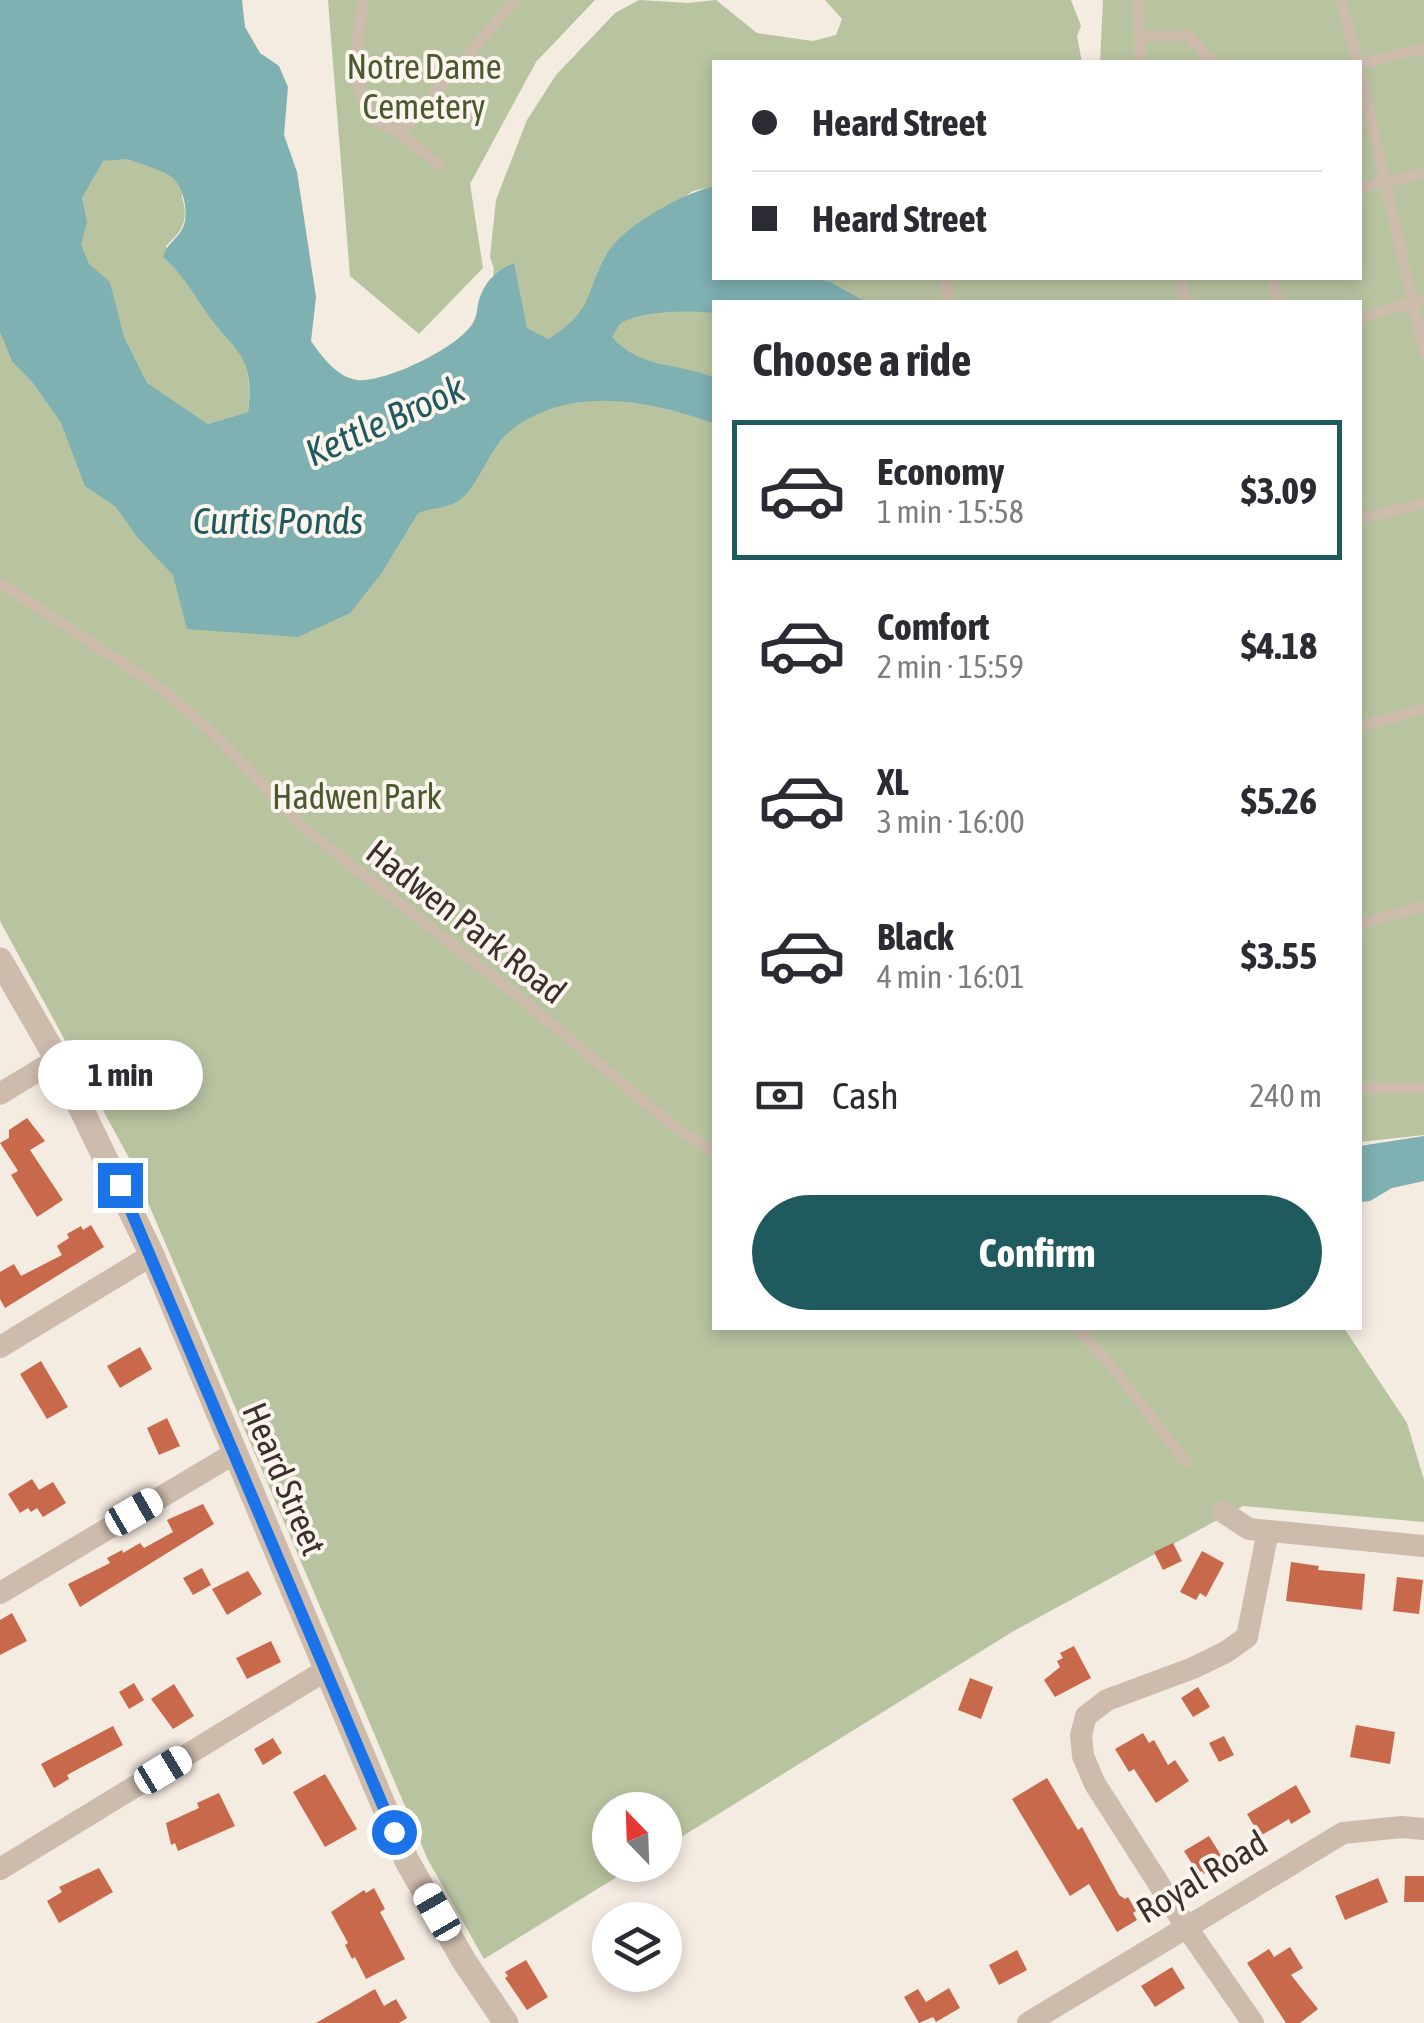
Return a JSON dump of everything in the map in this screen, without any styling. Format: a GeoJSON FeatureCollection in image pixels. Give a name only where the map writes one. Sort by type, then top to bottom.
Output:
{"type":"FeatureCollection","features":[{"type":"Feature","properties":{"kind":"street","name":"Heard Street"},"geometry":{"type":"LineString","coordinates":[[0,960],[58,1060],[152,1255],[407,1861],[464,1962],[506,2023]]}},
{"type":"Feature","properties":{"kind":"street"},"geometry":{"type":"LineString","coordinates":[[0,1094],[58,1060]]}},
{"type":"Feature","properties":{"kind":"street"},"geometry":{"type":"LineString","coordinates":[[0,1347],[152,1255]]}},
{"type":"Feature","properties":{"kind":"street"},"geometry":{"type":"LineString","coordinates":[[0,1593],[235,1453]]}},
{"type":"Feature","properties":{"kind":"street"},"geometry":{"type":"LineString","coordinates":[[1223,1512],[1249,1529],[1424,1546]]}},
{"type":"Feature","properties":{"kind":"street"},"geometry":{"type":"LineString","coordinates":[[1253,2023],[1095,1784],[1083,1756],[1081,1735],[1086,1716],[1107,1700],[1193,1668],[1247,1637],[1268,1531]]}},
{"type":"Feature","properties":{"kind":"street"},"geometry":{"type":"LineString","coordinates":[[0,1870],[326,1670]]}},
{"type":"Feature","properties":{"kind":"street","name":"Royal Road"},"geometry":{"type":"LineString","coordinates":[[1028,2023],[1344,1834],[1402,1827],[1424,1829]]}},
{"type":"Feature","properties":{"kind":"lane"},"geometry":{"type":"LineString","coordinates":[[363,0],[359,40],[364,107],[378,123],[397,131],[440,165]]}},
{"type":"Feature","properties":{"kind":"lane"},"geometry":{"type":"LineString","coordinates":[[397,131],[407,126],[515,0]]}},
{"type":"Feature","properties":{"kind":"lane"},"geometry":{"type":"LineString","coordinates":[[1138,0],[1140,60]]}},
{"type":"Feature","properties":{"kind":"lane"},"geometry":{"type":"LineString","coordinates":[[1341,0],[1358,60]]}},
{"type":"Feature","properties":{"kind":"lane"},"geometry":{"type":"LineString","coordinates":[[1140,36],[1188,36],[1210,60]]}},
{"type":"Feature","properties":{"kind":"lane"},"geometry":{"type":"LineString","coordinates":[[1362,62],[1424,48]]}},
{"type":"Feature","properties":{"kind":"lane"},"geometry":{"type":"LineString","coordinates":[[1362,81],[1385,182],[1419,301],[1424,352]]}},
{"type":"Feature","properties":{"kind":"lane"},"geometry":{"type":"LineString","coordinates":[[1362,188],[1424,173]]}},
{"type":"Feature","properties":{"kind":"lane"},"geometry":{"type":"LineString","coordinates":[[1362,317],[1419,301]]}},
{"type":"Feature","properties":{"kind":"lane"},"geometry":{"type":"LineString","coordinates":[[1362,518],[1424,503]]}},
{"type":"Feature","properties":{"kind":"lane","name":"Hadwen Park Road"},"geometry":{"type":"LineString","coordinates":[[0,583],[162,689],[213,733],[304,828],[534,1009],[677,1130],[712,1150]]}},
{"type":"Feature","properties":{"kind":"lane"},"geometry":{"type":"LineString","coordinates":[[1362,725],[1424,709]]}},
{"type":"Feature","properties":{"kind":"lane"},"geometry":{"type":"LineString","coordinates":[[1362,923],[1424,906]]}},
{"type":"Feature","properties":{"kind":"lane"},"geometry":{"type":"LineString","coordinates":[[1362,1088],[1424,1088]]}},
{"type":"Feature","properties":{"kind":"lane"},"geometry":{"type":"LineString","coordinates":[[1079,1330],[1186,1462]]}},
{"type":"Feature","properties":{"kind":"green space","name":"Hadwen Park"},"geometry":{"type":"Polygon","coordinates":[[[0,0],[178,0],[185,212],[180,230],[166,246],[203,308],[245,363],[249,391],[248,412],[208,424],[147,384],[166,433],[314,405],[454,353],[479,315],[492,283],[494,269],[490,257],[496,200],[527,120],[556,75],[615,13],[639,0],[716,0],[757,33],[813,41],[836,35],[842,19],[825,0],[1071,0],[1081,26],[1077,36],[1082,60],[712,60],[712,187],[693,191],[606,255],[591,296],[573,323],[548,339],[528,329],[539,346],[712,279],[1362,280],[1362,60],[1100,60],[1103,0],[1424,0],[1424,1135],[1362,1142],[1362,300],[712,300],[712,1330],[1345,1330],[1407,1423],[1424,1480],[1424,1522],[1243,1506],[1012,1632],[682,1836],[682,1792],[592,1792],[592,1882],[609,1882],[484,1959],[428,1860],[129,1158],[0,921],[0,0]]]}},
{"type":"Feature","properties":{"kind":"green space","name":"Notre Dame Cemetery"},"geometry":{"type":"Polygon","coordinates":[[[328,0],[595,0],[536,62],[470,184],[483,268],[419,334],[350,276],[328,0]]]}},
{"type":"Feature","properties":{"kind":"water","name":"Curtis Ponds"},"geometry":{"type":"Polygon","coordinates":[[[0,0],[242,0],[245,27],[260,53],[279,66],[288,87],[284,135],[297,172],[316,297],[311,341],[331,365],[350,378],[370,379],[403,370],[453,342],[473,323],[488,282],[514,263],[527,328],[548,339],[580,312],[605,257],[624,234],[670,204],[712,187],[712,280],[828,281],[862,300],[712,300],[712,313],[680,311],[628,319],[612,337],[623,348],[648,360],[712,377],[712,423],[664,408],[610,401],[558,407],[533,416],[503,438],[461,499],[418,513],[381,574],[350,613],[298,637],[187,629],[173,575],[137,537],[116,507],[85,486],[61,423],[12,361],[0,332],[0,0]],[[128,159],[103,161],[82,198],[87,222],[81,244],[89,264],[110,282],[124,337],[147,383],[208,424],[248,412],[248,376],[239,353],[163,257],[184,226],[186,212],[177,183],[158,170],[128,159]]]}},
{"type":"Feature","properties":{"kind":"water"},"geometry":{"type":"Polygon","coordinates":[[[1424,1136],[1424,1181],[1392,1188],[1362,1202],[1362,1146],[1424,1136]]]}},
{"type":"Feature","properties":{"kind":"building"},"geometry":{"type":"Polygon","coordinates":[[[27,1118],[45,1141],[30,1150],[63,1200],[37,1217],[11,1175],[18,1171],[0,1143],[9,1138],[9,1130],[27,1118]]]}},
{"type":"Feature","properties":{"kind":"building"},"geometry":{"type":"Polygon","coordinates":[[[91,1225],[104,1247],[5,1308],[0,1299],[0,1272],[14,1264],[21,1276],[62,1255],[57,1246],[69,1238],[67,1234],[91,1225]]]}},
{"type":"Feature","properties":{"kind":"building"},"geometry":{"type":"Polygon","coordinates":[[[140,1347],[152,1369],[120,1388],[107,1366],[140,1347]]]}},
{"type":"Feature","properties":{"kind":"building"},"geometry":{"type":"Polygon","coordinates":[[[41,1361],[68,1407],[47,1419],[20,1374],[41,1361]]]}},
{"type":"Feature","properties":{"kind":"building"},"geometry":{"type":"Polygon","coordinates":[[[167,1418],[180,1446],[159,1455],[147,1428],[167,1418]]]}},
{"type":"Feature","properties":{"kind":"building"},"geometry":{"type":"Polygon","coordinates":[[[32,1479],[39,1490],[53,1482],[66,1503],[43,1517],[37,1508],[20,1513],[8,1494],[32,1479]]]}},
{"type":"Feature","properties":{"kind":"building"},"geometry":{"type":"Polygon","coordinates":[[[203,1504],[214,1524],[80,1607],[68,1584],[110,1563],[107,1558],[122,1550],[123,1553],[140,1543],[144,1548],[173,1532],[167,1520],[203,1504]]]}},
{"type":"Feature","properties":{"kind":"building"},"geometry":{"type":"Polygon","coordinates":[[[1173,1543],[1182,1561],[1163,1570],[1154,1552],[1173,1543]]]}},
{"type":"Feature","properties":{"kind":"building"},"geometry":{"type":"Polygon","coordinates":[[[1202,1551],[1224,1563],[1206,1597],[1200,1593],[1196,1600],[1180,1592],[1202,1551]]]}},
{"type":"Feature","properties":{"kind":"building"},"geometry":{"type":"Polygon","coordinates":[[[1291,1562],[1319,1566],[1318,1570],[1365,1574],[1362,1610],[1286,1601],[1291,1562]]]}},
{"type":"Feature","properties":{"kind":"building"},"geometry":{"type":"Polygon","coordinates":[[[202,1568],[211,1585],[193,1595],[183,1578],[202,1568]]]}},
{"type":"Feature","properties":{"kind":"building"},"geometry":{"type":"Polygon","coordinates":[[[248,1571],[262,1594],[227,1615],[212,1589],[248,1571]]]}},
{"type":"Feature","properties":{"kind":"building"},"geometry":{"type":"Polygon","coordinates":[[[1397,1577],[1423,1580],[1419,1614],[1393,1611],[1397,1577]]]}},
{"type":"Feature","properties":{"kind":"building"},"geometry":{"type":"Polygon","coordinates":[[[12,1613],[27,1641],[0,1655],[0,1620],[12,1613]]]}},
{"type":"Feature","properties":{"kind":"building"},"geometry":{"type":"Polygon","coordinates":[[[271,1641],[281,1662],[247,1679],[236,1658],[271,1641]]]}},
{"type":"Feature","properties":{"kind":"building"},"geometry":{"type":"Polygon","coordinates":[[[1074,1646],[1091,1678],[1055,1697],[1044,1680],[1060,1667],[1060,1653],[1074,1646]]]}},
{"type":"Feature","properties":{"kind":"building"},"geometry":{"type":"Polygon","coordinates":[[[970,1678],[993,1687],[981,1719],[958,1710],[970,1678]]]}},
{"type":"Feature","properties":{"kind":"building"},"geometry":{"type":"Polygon","coordinates":[[[134,1683],[144,1700],[129,1709],[119,1692],[134,1683]]]}},
{"type":"Feature","properties":{"kind":"building"},"geometry":{"type":"Polygon","coordinates":[[[174,1684],[194,1716],[173,1729],[151,1699],[174,1684]]]}},
{"type":"Feature","properties":{"kind":"building"},"geometry":{"type":"Polygon","coordinates":[[[1198,1687],[1210,1707],[1193,1717],[1181,1698],[1198,1687]]]}},
{"type":"Feature","properties":{"kind":"building"},"geometry":{"type":"Polygon","coordinates":[[[1356,1725],[1395,1732],[1390,1764],[1350,1757],[1356,1725]]]}},
{"type":"Feature","properties":{"kind":"building"},"geometry":{"type":"Polygon","coordinates":[[[113,1726],[123,1745],[67,1775],[69,1779],[54,1788],[41,1764],[113,1726]]]}},
{"type":"Feature","properties":{"kind":"building"},"geometry":{"type":"Polygon","coordinates":[[[1143,1733],[1149,1743],[1154,1740],[1168,1765],[1175,1760],[1189,1781],[1156,1803],[1134,1769],[1129,1772],[1115,1749],[1143,1733]]]}},
{"type":"Feature","properties":{"kind":"building"},"geometry":{"type":"Polygon","coordinates":[[[1224,1736],[1234,1755],[1219,1762],[1209,1743],[1224,1736]]]}},
{"type":"Feature","properties":{"kind":"building"},"geometry":{"type":"Polygon","coordinates":[[[273,1738],[282,1753],[263,1765],[254,1749],[273,1738]]]}},
{"type":"Feature","properties":{"kind":"building"},"geometry":{"type":"Polygon","coordinates":[[[325,1774],[357,1829],[325,1847],[293,1792],[325,1774]]]}},
{"type":"Feature","properties":{"kind":"building"},"geometry":{"type":"Polygon","coordinates":[[[1047,1778],[1078,1830],[1082,1827],[1119,1895],[1128,1897],[1136,1911],[1133,1913],[1137,1920],[1117,1932],[1089,1884],[1070,1896],[1012,1799],[1047,1778]]]}},
{"type":"Feature","properties":{"kind":"building"},"geometry":{"type":"Polygon","coordinates":[[[1296,1785],[1311,1812],[1291,1824],[1289,1819],[1260,1836],[1247,1814],[1296,1785]]]}},
{"type":"Feature","properties":{"kind":"building"},"geometry":{"type":"Polygon","coordinates":[[[219,1793],[235,1826],[178,1851],[175,1843],[171,1845],[166,1823],[199,1808],[197,1803],[219,1793]]]}},
{"type":"Feature","properties":{"kind":"building"},"geometry":{"type":"Polygon","coordinates":[[[1209,1836],[1225,1862],[1204,1874],[1198,1873],[1184,1851],[1209,1836]]]}},
{"type":"Feature","properties":{"kind":"building"},"geometry":{"type":"Polygon","coordinates":[[[99,1868],[113,1892],[59,1923],[47,1901],[62,1892],[59,1887],[99,1868]]]}},
{"type":"Feature","properties":{"kind":"building"},"geometry":{"type":"Polygon","coordinates":[[[1405,1876],[1424,1876],[1424,1902],[1404,1902],[1405,1876]]]}},
{"type":"Feature","properties":{"kind":"building"},"geometry":{"type":"Polygon","coordinates":[[[1378,1878],[1388,1902],[1345,1920],[1335,1896],[1378,1878]]]}},
{"type":"Feature","properties":{"kind":"building"},"geometry":{"type":"Polygon","coordinates":[[[374,1888],[385,1909],[380,1912],[405,1959],[366,1979],[355,1957],[352,1959],[331,1912],[364,1890],[366,1893],[374,1888]]]}},
{"type":"Feature","properties":{"kind":"building"},"geometry":{"type":"Polygon","coordinates":[[[1290,1947],[1303,1968],[1291,1975],[1318,2009],[1300,2023],[1286,2023],[1247,1963],[1269,1949],[1274,1957],[1290,1947]]]}},
{"type":"Feature","properties":{"kind":"building"},"geometry":{"type":"Polygon","coordinates":[[[1017,1950],[1027,1970],[999,1985],[989,1965],[1017,1950]]]}},
{"type":"Feature","properties":{"kind":"building"},"geometry":{"type":"Polygon","coordinates":[[[526,1960],[548,1997],[527,2010],[505,1978],[505,1972],[526,1960]]]}},
{"type":"Feature","properties":{"kind":"building"},"geometry":{"type":"Polygon","coordinates":[[[1172,1967],[1185,1988],[1155,2007],[1141,1986],[1172,1967]]]}},
{"type":"Feature","properties":{"kind":"building"},"geometry":{"type":"Polygon","coordinates":[[[949,1988],[960,2008],[936,2022],[933,2017],[919,2023],[904,1997],[918,1989],[926,2002],[949,1988]]]}},
{"type":"Feature","properties":{"kind":"building"},"geometry":{"type":"Polygon","coordinates":[[[375,1989],[384,2006],[396,1999],[407,2018],[399,2023],[316,2023],[375,1989]]]}},
{"type":"Feature","properties":{"kind":"route"},"geometry":{"type":"LineString","coordinates":[[120,1185],[394,1832]]}},
{"type":"Feature","properties":{"kind":"water label","name":"Kettle Brook"},"geometry":{"type":"Point","coordinates":[385,421]}}]}
